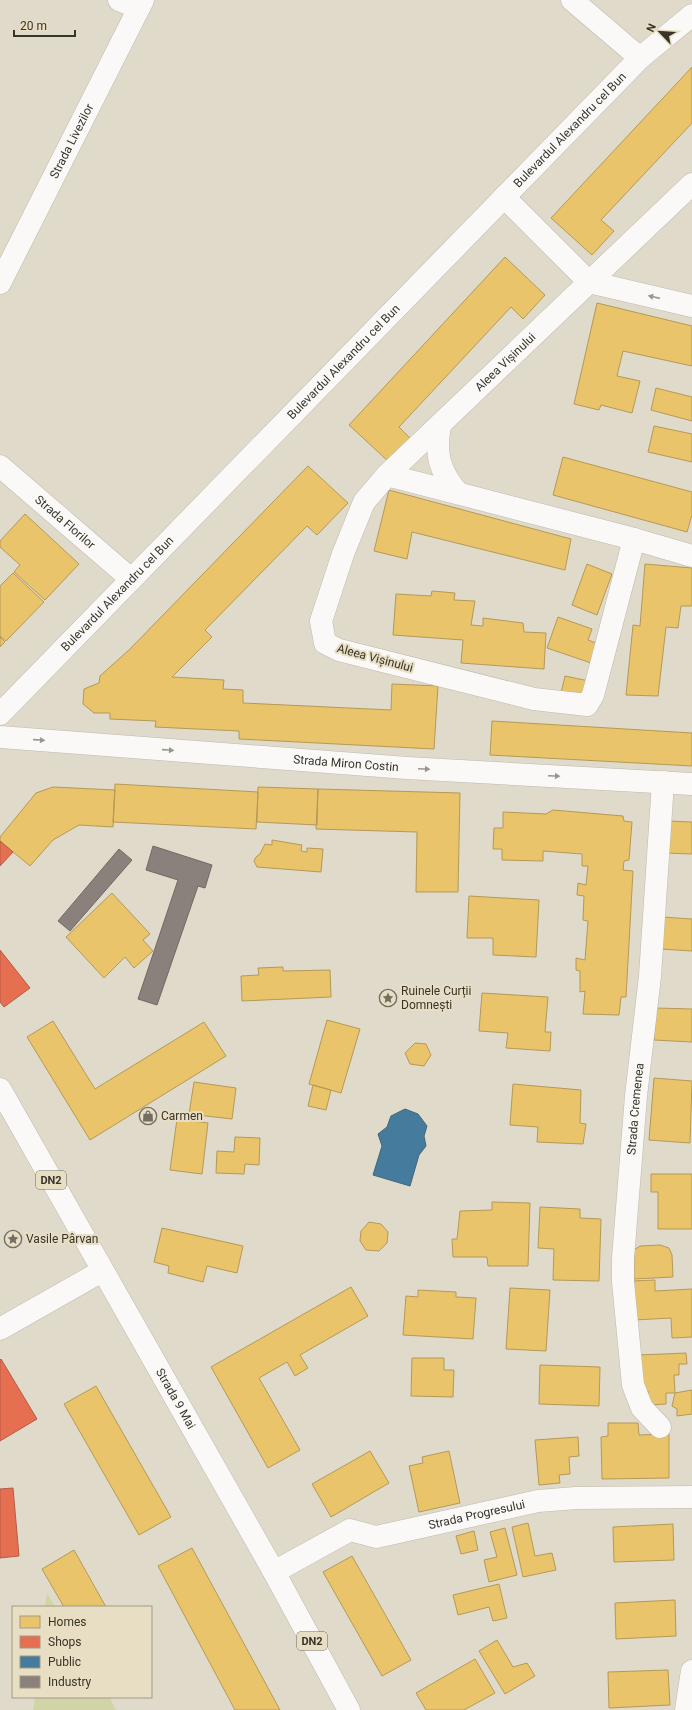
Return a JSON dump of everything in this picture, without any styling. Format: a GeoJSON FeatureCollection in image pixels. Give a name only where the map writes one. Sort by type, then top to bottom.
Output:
{"type":"FeatureCollection","features":[{"type":"Feature","properties":{"kind":"street"},"geometry":{"type":"LineString","coordinates":[[119,0],[141,4]]}},
{"type":"Feature","properties":{"kind":"street"},"geometry":{"type":"LineString","coordinates":[[572,0],[640,58]]}},
{"type":"Feature","properties":{"kind":"street","name":"Strada Livezilor"},"geometry":{"type":"LineString","coordinates":[[0,283],[141,4]]}},
{"type":"Feature","properties":{"kind":"street","name":"Bulevardul Alexandru cel Bun"},"geometry":{"type":"LineString","coordinates":[[0,714],[640,58],[692,15]]}},
{"type":"Feature","properties":{"kind":"street","name":"Aleea Vișinului"},"geometry":{"type":"LineString","coordinates":[[634,538],[593,695],[587,705],[534,699],[339,650],[325,643],[321,621],[343,554],[364,502],[387,475],[692,184]]}},
{"type":"Feature","properties":{"kind":"street"},"geometry":{"type":"LineString","coordinates":[[504,197],[589,282],[692,306]]}},
{"type":"Feature","properties":{"kind":"street"},"geometry":{"type":"LineString","coordinates":[[440,425],[437,440],[441,467],[448,481],[458,493]]}},
{"type":"Feature","properties":{"kind":"street","name":"Strada Florilor"},"geometry":{"type":"LineString","coordinates":[[0,466],[131,579]]}},
{"type":"Feature","properties":{"kind":"street"},"geometry":{"type":"LineString","coordinates":[[387,475],[634,538],[692,556]]}},
{"type":"Feature","properties":{"kind":"street","name":"Strada Miron Costin"},"geometry":{"type":"LineString","coordinates":[[0,737],[407,768],[692,784]]}},
{"type":"Feature","properties":{"kind":"street","name":"Strada Cremenea"},"geometry":{"type":"LineString","coordinates":[[660,1427],[642,1408],[633,1385],[622,1258],[636,1096],[650,976],[663,782]]}},
{"type":"Feature","properties":{"kind":"street","name":"Strada 9 Mai"},"geometry":{"type":"LineString","coordinates":[[0,1090],[274,1572],[349,1710]]}},
{"type":"Feature","properties":{"kind":"street"},"geometry":{"type":"LineString","coordinates":[[0,1330],[102,1270]]}},
{"type":"Feature","properties":{"kind":"street","name":"Strada Progresului"},"geometry":{"type":"LineString","coordinates":[[274,1572],[350,1530],[376,1537],[538,1501],[576,1498],[692,1497]]}},
{"type":"Feature","properties":{"kind":"street"},"geometry":{"type":"LineString","coordinates":[[686,1710],[692,1671]]}},
{"type":"Feature","properties":{"kind":"green space"},"geometry":{"type":"Polygon","coordinates":[[[47,1593],[54,1606],[45,1606],[47,1593]]]}},
{"type":"Feature","properties":{"kind":"green space"},"geometry":{"type":"Polygon","coordinates":[[[35,1698],[110,1698],[116,1710],[33,1710],[35,1698]]]}},
{"type":"Feature","properties":{"kind":"building: Homes"},"geometry":{"type":"Polygon","coordinates":[[[692,67],[692,123],[601,220],[614,231],[592,255],[551,218],[692,67]]]}},
{"type":"Feature","properties":{"kind":"building: Homes"},"geometry":{"type":"Polygon","coordinates":[[[505,257],[545,295],[523,319],[511,307],[399,427],[411,439],[389,462],[349,425],[505,257]]]}},
{"type":"Feature","properties":{"kind":"building: Homes"},"geometry":{"type":"Polygon","coordinates":[[[597,303],[692,326],[692,366],[623,351],[617,376],[640,381],[632,413],[601,405],[599,410],[574,404],[597,303]]]}},
{"type":"Feature","properties":{"kind":"building: Homes"},"geometry":{"type":"Polygon","coordinates":[[[656,388],[692,397],[692,421],[651,410],[656,388]]]}},
{"type":"Feature","properties":{"kind":"building: Homes"},"geometry":{"type":"Polygon","coordinates":[[[654,426],[692,434],[692,462],[648,452],[654,426]]]}},
{"type":"Feature","properties":{"kind":"building: Homes"},"geometry":{"type":"Polygon","coordinates":[[[563,457],[692,492],[692,515],[687,532],[553,495],[563,457]]]}},
{"type":"Feature","properties":{"kind":"building: Homes"},"geometry":{"type":"Polygon","coordinates":[[[308,466],[348,503],[317,535],[307,526],[205,630],[212,637],[172,677],[224,680],[223,689],[243,690],[243,703],[391,710],[392,684],[438,686],[434,749],[239,739],[239,731],[155,727],[156,721],[110,719],[110,713],[94,713],[83,704],[84,689],[99,683],[100,676],[130,649],[308,466]]]}},
{"type":"Feature","properties":{"kind":"building: Homes"},"geometry":{"type":"Polygon","coordinates":[[[389,490],[571,539],[565,570],[412,532],[407,559],[374,551],[389,490]]]}},
{"type":"Feature","properties":{"kind":"building: Homes"},"geometry":{"type":"Polygon","coordinates":[[[25,514],[79,564],[45,600],[14,572],[20,565],[0,547],[0,541],[25,514]]]}},
{"type":"Feature","properties":{"kind":"building: Homes"},"geometry":{"type":"Polygon","coordinates":[[[587,564],[612,574],[597,615],[572,605],[587,564]]]}},
{"type":"Feature","properties":{"kind":"building: Homes"},"geometry":{"type":"Polygon","coordinates":[[[645,564],[692,568],[692,606],[681,606],[678,628],[666,627],[658,696],[626,695],[633,625],[640,626],[645,564]]]}},
{"type":"Feature","properties":{"kind":"building: Homes"},"geometry":{"type":"Polygon","coordinates":[[[13,573],[44,602],[6,641],[0,636],[0,586],[13,573]]]}},
{"type":"Feature","properties":{"kind":"building: Homes"},"geometry":{"type":"Polygon","coordinates":[[[432,591],[455,593],[454,600],[475,601],[471,625],[483,626],[483,618],[523,623],[524,632],[546,633],[544,669],[461,663],[463,640],[393,635],[396,594],[431,596],[432,591]]]}},
{"type":"Feature","properties":{"kind":"building: Homes"},"geometry":{"type":"Polygon","coordinates":[[[558,617],[592,629],[588,640],[604,646],[597,665],[547,648],[558,617]]]}},
{"type":"Feature","properties":{"kind":"building: Homes"},"geometry":{"type":"Polygon","coordinates":[[[0,637],[5,642],[0,647],[0,637]]]}},
{"type":"Feature","properties":{"kind":"building: Homes"},"geometry":{"type":"Polygon","coordinates":[[[565,676],[589,681],[586,699],[561,693],[565,676]]]}},
{"type":"Feature","properties":{"kind":"building: Homes"},"geometry":{"type":"Polygon","coordinates":[[[492,721],[692,733],[692,766],[490,755],[492,721]]]}},
{"type":"Feature","properties":{"kind":"building: Homes"},"geometry":{"type":"Polygon","coordinates":[[[115,784],[258,792],[256,829],[113,822],[115,784]]]}},
{"type":"Feature","properties":{"kind":"building: Homes"},"geometry":{"type":"Polygon","coordinates":[[[53,787],[115,790],[113,827],[79,825],[53,840],[30,866],[0,841],[0,837],[36,793],[53,787]]]}},
{"type":"Feature","properties":{"kind":"building: Homes"},"geometry":{"type":"Polygon","coordinates":[[[258,787],[318,789],[317,825],[257,822],[258,787]]]}},
{"type":"Feature","properties":{"kind":"building: Homes"},"geometry":{"type":"Polygon","coordinates":[[[318,789],[460,793],[458,892],[416,892],[417,832],[316,829],[318,789]]]}},
{"type":"Feature","properties":{"kind":"building: Homes"},"geometry":{"type":"Polygon","coordinates":[[[553,810],[623,816],[624,821],[632,822],[629,860],[624,861],[623,870],[633,871],[626,997],[621,997],[619,1015],[583,1014],[585,991],[580,992],[580,971],[576,970],[576,958],[585,960],[588,921],[583,920],[584,896],[577,895],[578,883],[586,885],[588,866],[582,866],[582,854],[543,851],[543,861],[502,860],[502,849],[493,849],[494,828],[503,828],[503,812],[546,814],[553,810]]]}},
{"type":"Feature","properties":{"kind":"building: Homes"},"geometry":{"type":"Polygon","coordinates":[[[667,821],[692,822],[692,854],[665,853],[667,821]]]}},
{"type":"Feature","properties":{"kind":"building: Homes"},"geometry":{"type":"Polygon","coordinates":[[[272,840],[302,845],[301,851],[307,852],[307,848],[323,849],[321,872],[257,867],[254,861],[256,857],[260,854],[265,844],[272,845],[272,840]]]}},
{"type":"Feature","properties":{"kind":"building: Homes"},"geometry":{"type":"Polygon","coordinates":[[[112,893],[150,934],[143,940],[153,951],[134,968],[125,957],[104,978],[66,937],[112,893]]]}},
{"type":"Feature","properties":{"kind":"building: Homes"},"geometry":{"type":"Polygon","coordinates":[[[469,896],[539,900],[536,957],[493,955],[493,938],[467,938],[469,896]]]}},
{"type":"Feature","properties":{"kind":"building: Homes"},"geometry":{"type":"Polygon","coordinates":[[[662,917],[692,919],[692,951],[660,949],[662,917]]]}},
{"type":"Feature","properties":{"kind":"building: Homes"},"geometry":{"type":"Polygon","coordinates":[[[283,967],[283,971],[330,970],[331,997],[242,1001],[241,976],[259,975],[258,968],[283,967]]]}},
{"type":"Feature","properties":{"kind":"building: Homes"},"geometry":{"type":"Polygon","coordinates":[[[482,993],[548,997],[545,1032],[551,1032],[550,1051],[506,1048],[508,1033],[479,1031],[482,993]]]}},
{"type":"Feature","properties":{"kind":"building: Homes"},"geometry":{"type":"Polygon","coordinates":[[[656,1008],[692,1009],[692,1042],[654,1040],[656,1008]]]}},
{"type":"Feature","properties":{"kind":"building: Homes"},"geometry":{"type":"Polygon","coordinates":[[[327,1020],[360,1029],[341,1093],[309,1084],[327,1020]]]}},
{"type":"Feature","properties":{"kind":"building: Homes"},"geometry":{"type":"Polygon","coordinates":[[[53,1021],[95,1089],[204,1022],[226,1056],[90,1140],[27,1037],[53,1021]]]}},
{"type":"Feature","properties":{"kind":"building: Homes"},"geometry":{"type":"Polygon","coordinates":[[[415,1043],[426,1044],[431,1055],[424,1066],[410,1064],[405,1053],[415,1043]]]}},
{"type":"Feature","properties":{"kind":"building: Homes"},"geometry":{"type":"Polygon","coordinates":[[[654,1078],[692,1081],[690,1143],[649,1140],[654,1078]]]}},
{"type":"Feature","properties":{"kind":"building: Homes"},"geometry":{"type":"Polygon","coordinates":[[[194,1082],[236,1088],[232,1119],[189,1114],[194,1082]]]}},
{"type":"Feature","properties":{"kind":"building: Homes"},"geometry":{"type":"Polygon","coordinates":[[[513,1084],[581,1090],[580,1123],[586,1124],[583,1144],[537,1142],[538,1127],[510,1125],[513,1084]]]}},
{"type":"Feature","properties":{"kind":"building: Homes"},"geometry":{"type":"Polygon","coordinates":[[[313,1085],[331,1090],[326,1110],[308,1106],[313,1085]]]}},
{"type":"Feature","properties":{"kind":"building: Homes"},"geometry":{"type":"Polygon","coordinates":[[[177,1119],[208,1123],[202,1174],[170,1170],[177,1119]]]}},
{"type":"Feature","properties":{"kind":"building: Homes"},"geometry":{"type":"Polygon","coordinates":[[[235,1137],[260,1138],[259,1165],[245,1164],[244,1174],[216,1173],[217,1151],[234,1152],[235,1137]]]}},
{"type":"Feature","properties":{"kind":"building: Homes"},"geometry":{"type":"Polygon","coordinates":[[[651,1174],[692,1174],[692,1229],[658,1229],[658,1192],[651,1192],[651,1174]]]}},
{"type":"Feature","properties":{"kind":"building: Homes"},"geometry":{"type":"Polygon","coordinates":[[[492,1202],[530,1203],[528,1266],[488,1266],[487,1257],[453,1257],[452,1239],[457,1239],[460,1211],[492,1210],[492,1202]]]}},
{"type":"Feature","properties":{"kind":"building: Homes"},"geometry":{"type":"Polygon","coordinates":[[[540,1207],[580,1209],[580,1218],[601,1219],[599,1281],[553,1280],[554,1249],[538,1248],[540,1207]]]}},
{"type":"Feature","properties":{"kind":"building: Homes"},"geometry":{"type":"Polygon","coordinates":[[[369,1222],[381,1224],[388,1232],[387,1243],[379,1251],[366,1250],[360,1241],[361,1231],[369,1222]]]}},
{"type":"Feature","properties":{"kind":"building: Homes"},"geometry":{"type":"Polygon","coordinates":[[[162,1228],[243,1246],[237,1273],[207,1266],[203,1282],[168,1273],[169,1266],[154,1262],[162,1228]]]}},
{"type":"Feature","properties":{"kind":"building: Homes"},"geometry":{"type":"Polygon","coordinates":[[[660,1245],[669,1248],[672,1255],[673,1277],[634,1279],[634,1250],[640,1246],[660,1245]]]}},
{"type":"Feature","properties":{"kind":"building: Homes"},"geometry":{"type":"Polygon","coordinates":[[[655,1280],[655,1291],[692,1289],[692,1337],[672,1338],[671,1318],[634,1320],[632,1281],[655,1280]]]}},
{"type":"Feature","properties":{"kind":"building: Homes"},"geometry":{"type":"Polygon","coordinates":[[[351,1287],[368,1316],[300,1355],[308,1368],[295,1376],[287,1362],[259,1378],[300,1450],[268,1468],[211,1367],[351,1287]]]}},
{"type":"Feature","properties":{"kind":"building: Homes"},"geometry":{"type":"Polygon","coordinates":[[[510,1288],[550,1290],[546,1351],[506,1349],[510,1288]]]}},
{"type":"Feature","properties":{"kind":"building: Homes"},"geometry":{"type":"Polygon","coordinates":[[[418,1290],[456,1292],[456,1297],[476,1298],[473,1339],[403,1335],[406,1296],[418,1297],[418,1290]]]}},
{"type":"Feature","properties":{"kind":"building: Homes"},"geometry":{"type":"Polygon","coordinates":[[[686,1353],[687,1364],[679,1364],[679,1375],[674,1375],[675,1393],[666,1393],[666,1404],[649,1405],[648,1391],[640,1391],[639,1355],[686,1353]]]}},
{"type":"Feature","properties":{"kind":"building: Homes"},"geometry":{"type":"Polygon","coordinates":[[[412,1358],[444,1358],[444,1370],[454,1370],[453,1397],[411,1396],[412,1358]]]}},
{"type":"Feature","properties":{"kind":"building: Homes"},"geometry":{"type":"Polygon","coordinates":[[[540,1365],[600,1367],[599,1406],[539,1404],[540,1365]]]}},
{"type":"Feature","properties":{"kind":"building: Homes"},"geometry":{"type":"Polygon","coordinates":[[[96,1386],[171,1517],[139,1535],[64,1404],[96,1386]]]}},
{"type":"Feature","properties":{"kind":"building: Homes"},"geometry":{"type":"Polygon","coordinates":[[[692,1390],[692,1414],[677,1416],[677,1409],[672,1406],[675,1393],[692,1390]]]}},
{"type":"Feature","properties":{"kind":"building: Homes"},"geometry":{"type":"Polygon","coordinates":[[[608,1423],[638,1423],[639,1435],[669,1434],[669,1478],[602,1479],[601,1437],[608,1436],[608,1423]]]}},
{"type":"Feature","properties":{"kind":"building: Homes"},"geometry":{"type":"Polygon","coordinates":[[[578,1437],[579,1456],[569,1457],[570,1474],[559,1475],[560,1483],[539,1485],[535,1440],[578,1437]]]}},
{"type":"Feature","properties":{"kind":"building: Homes"},"geometry":{"type":"Polygon","coordinates":[[[370,1451],[389,1483],[331,1517],[312,1484],[370,1451]]]}},
{"type":"Feature","properties":{"kind":"building: Homes"},"geometry":{"type":"Polygon","coordinates":[[[449,1451],[460,1503],[419,1512],[409,1466],[423,1463],[422,1457],[449,1451]]]}},
{"type":"Feature","properties":{"kind":"building: Homes"},"geometry":{"type":"Polygon","coordinates":[[[528,1523],[535,1556],[552,1553],[556,1570],[523,1577],[512,1527],[528,1523]]]}},
{"type":"Feature","properties":{"kind":"building: Homes"},"geometry":{"type":"Polygon","coordinates":[[[673,1524],[674,1560],[614,1562],[613,1527],[673,1524]]]}},
{"type":"Feature","properties":{"kind":"building: Homes"},"geometry":{"type":"Polygon","coordinates":[[[505,1528],[517,1575],[489,1582],[484,1560],[497,1557],[490,1532],[505,1528]]]}},
{"type":"Feature","properties":{"kind":"building: Homes"},"geometry":{"type":"Polygon","coordinates":[[[474,1531],[478,1550],[461,1554],[456,1536],[474,1531]]]}},
{"type":"Feature","properties":{"kind":"building: Homes"},"geometry":{"type":"Polygon","coordinates":[[[192,1548],[280,1710],[235,1710],[158,1566],[192,1548]]]}},
{"type":"Feature","properties":{"kind":"building: Homes"},"geometry":{"type":"Polygon","coordinates":[[[74,1550],[105,1606],[63,1606],[42,1569],[74,1550]]]}},
{"type":"Feature","properties":{"kind":"building: Homes"},"geometry":{"type":"Polygon","coordinates":[[[352,1556],[411,1660],[382,1676],[323,1572],[352,1556]]]}},
{"type":"Feature","properties":{"kind":"building: Homes"},"geometry":{"type":"Polygon","coordinates":[[[499,1584],[507,1618],[493,1621],[489,1607],[458,1615],[453,1595],[499,1584]]]}},
{"type":"Feature","properties":{"kind":"building: Homes"},"geometry":{"type":"Polygon","coordinates":[[[675,1600],[676,1636],[616,1639],[615,1603],[675,1600]]]}},
{"type":"Feature","properties":{"kind":"building: Homes"},"geometry":{"type":"Polygon","coordinates":[[[497,1640],[513,1667],[527,1663],[535,1676],[505,1694],[479,1651],[497,1640]]]}},
{"type":"Feature","properties":{"kind":"building: Homes"},"geometry":{"type":"Polygon","coordinates":[[[475,1659],[495,1693],[464,1710],[426,1710],[416,1693],[475,1659]]]}},
{"type":"Feature","properties":{"kind":"building: Homes"},"geometry":{"type":"Polygon","coordinates":[[[668,1670],[670,1705],[609,1708],[608,1672],[668,1670]]]}},
{"type":"Feature","properties":{"kind":"building: Shops"},"geometry":{"type":"Polygon","coordinates":[[[0,841],[13,852],[0,866],[0,841]]]}},
{"type":"Feature","properties":{"kind":"building: Shops"},"geometry":{"type":"Polygon","coordinates":[[[0,950],[30,988],[4,1007],[0,1002],[0,950]]]}},
{"type":"Feature","properties":{"kind":"building: Shops"},"geometry":{"type":"Polygon","coordinates":[[[1,1359],[37,1419],[0,1441],[0,1360],[1,1359]]]}},
{"type":"Feature","properties":{"kind":"building: Shops"},"geometry":{"type":"Polygon","coordinates":[[[13,1488],[19,1556],[0,1558],[0,1489],[13,1488]]]}},
{"type":"Feature","properties":{"kind":"building: Public"},"geometry":{"type":"Polygon","coordinates":[[[405,1109],[418,1114],[427,1126],[424,1136],[426,1146],[419,1155],[410,1186],[373,1175],[382,1146],[378,1134],[387,1127],[391,1116],[405,1109]]]}},
{"type":"Feature","properties":{"kind":"building: Industry"},"geometry":{"type":"Polygon","coordinates":[[[153,846],[212,865],[205,888],[198,886],[157,1005],[138,999],[178,880],[146,870],[153,846]]]}},
{"type":"Feature","properties":{"kind":"building: Industry"},"geometry":{"type":"Polygon","coordinates":[[[119,849],[132,860],[70,931],[58,921],[119,849]]]}},
{"type":"Feature","properties":{"kind":"place","name":"Ruinele Curții Domnești"},"geometry":{"type":"Point","coordinates":[388,998]}},
{"type":"Feature","properties":{"kind":"place","name":"Carmen"},"geometry":{"type":"Point","coordinates":[148,1116]}},
{"type":"Feature","properties":{"kind":"place","name":"Vasile Pârvan"},"geometry":{"type":"Point","coordinates":[13,1239]}}]}
